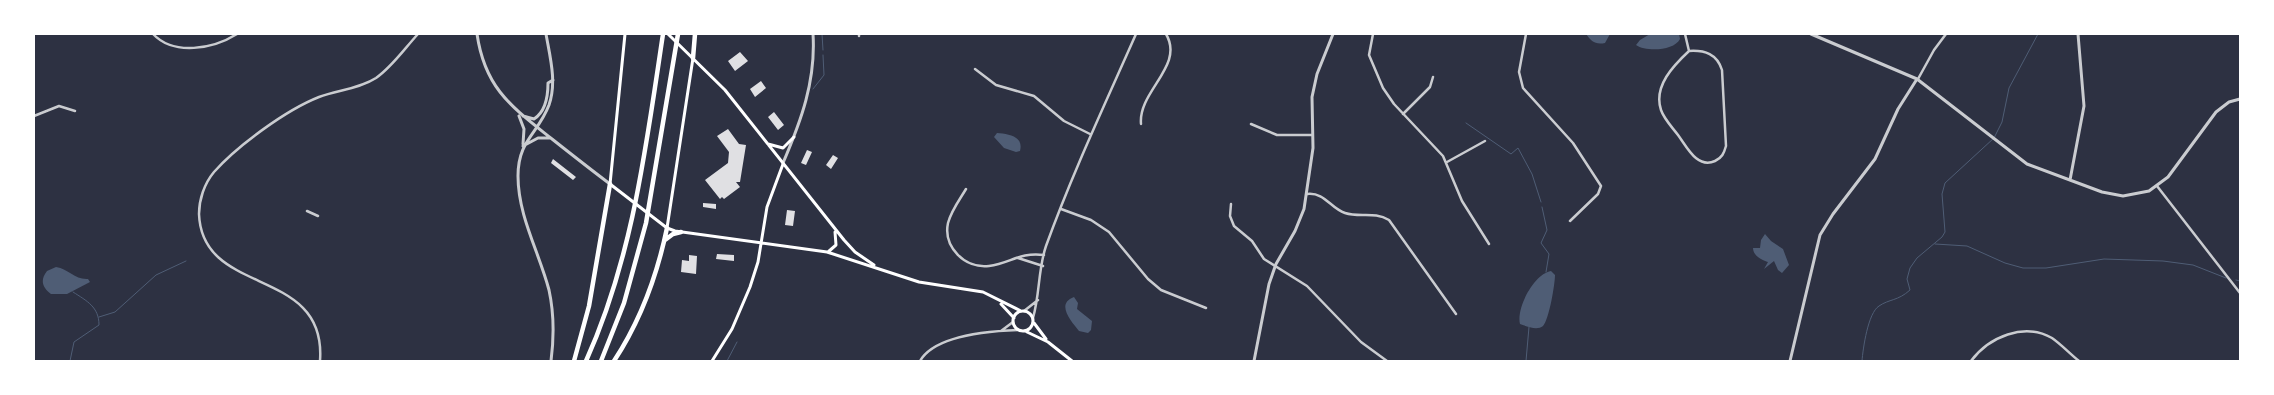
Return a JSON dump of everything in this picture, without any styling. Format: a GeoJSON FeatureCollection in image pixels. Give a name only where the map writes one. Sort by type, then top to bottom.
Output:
{"type":"FeatureCollection","features":[{"type":"Feature","properties":{"kind":"highway"},"geometry":{"type":"LineString","coordinates":[[586,361],[609,305],[629,238],[646,151],[663,34]]}},
{"type":"Feature","properties":{"kind":"highway"},"geometry":{"type":"LineString","coordinates":[[600,361],[627,295],[646,223],[678,34]]}},
{"type":"Feature","properties":{"kind":"highway"},"geometry":{"type":"LineString","coordinates":[[693,58],[695,34]]}},
{"type":"Feature","properties":{"kind":"highway"},"geometry":{"type":"LineString","coordinates":[[574,361],[589,306],[610,184]]}},
{"type":"Feature","properties":{"kind":"highway"},"geometry":{"type":"LineString","coordinates":[[614,361],[643,310],[660,261],[667,228]]}},
{"type":"Feature","properties":{"kind":"highway"},"geometry":{"type":"LineString","coordinates":[[664,241],[673,234],[681,232]]}},
{"type":"Feature","properties":{"kind":"main road"},"geometry":{"type":"LineString","coordinates":[[625,34],[610,184],[667,228],[681,232],[827,252],[919,282],[972,289],[1022,311],[1033,318],[1034,323],[1048,342]]}},
{"type":"Feature","properties":{"kind":"main road"},"geometry":{"type":"LineString","coordinates":[[668,34],[725,90],[833,228],[855,252],[879,268]]}},
{"type":"Feature","properties":{"kind":"main road"},"geometry":{"type":"LineString","coordinates":[[667,228],[693,58]]}},
{"type":"Feature","properties":{"kind":"main road"},"geometry":{"type":"LineString","coordinates":[[768,144],[783,148],[794,137]]}},
{"type":"Feature","properties":{"kind":"main road"},"geometry":{"type":"LineString","coordinates":[[712,361],[725,342],[745,300],[761,242],[767,207],[783,164]]}},
{"type":"Feature","properties":{"kind":"main road"},"geometry":{"type":"LineString","coordinates":[[827,252],[833,248],[836,242],[833,228]]}},
{"type":"Feature","properties":{"kind":"main road"},"geometry":{"type":"LineString","coordinates":[[997,300],[1013,320],[1018,330],[1026,331],[1048,342],[1072,361]]}},
{"type":"Feature","properties":{"kind":"main road"},"geometry":{"type":"LineString","coordinates":[[1013,320],[1022,311]]}},
{"type":"Feature","properties":{"kind":"main road"},"geometry":{"type":"LineString","coordinates":[[1026,331],[1034,323]]}},
{"type":"Feature","properties":{"kind":"street"},"geometry":{"type":"LineString","coordinates":[[152,34],[166,45],[190,47],[219,43],[237,34]]}},
{"type":"Feature","properties":{"kind":"street"},"geometry":{"type":"LineString","coordinates":[[320,361],[318,336],[313,323],[303,308],[281,291],[226,265],[210,248],[200,220],[201,200],[212,176],[235,152],[307,102],[328,94],[360,86],[375,78],[388,67],[418,34]]}},
{"type":"Feature","properties":{"kind":"street"},"geometry":{"type":"LineString","coordinates":[[477,34],[490,76],[507,101],[518,113],[610,184]]}},
{"type":"Feature","properties":{"kind":"street"},"geometry":{"type":"LineString","coordinates":[[522,147],[549,104],[553,80],[546,34]]}},
{"type":"Feature","properties":{"kind":"street"},"geometry":{"type":"LineString","coordinates":[[783,164],[810,88],[814,62],[813,34]]}},
{"type":"Feature","properties":{"kind":"street"},"geometry":{"type":"LineString","coordinates":[[1033,318],[1039,299],[1044,255],[1090,134],[1136,34]]}},
{"type":"Feature","properties":{"kind":"street"},"geometry":{"type":"LineString","coordinates":[[1141,124],[1140,115],[1146,100],[1172,56],[1171,42],[1166,34]]}},
{"type":"Feature","properties":{"kind":"street"},"geometry":{"type":"LineString","coordinates":[[1254,361],[1264,301],[1275,268],[1299,223],[1307,194],[1314,135],[1311,106],[1314,87],[1333,34]]}},
{"type":"Feature","properties":{"kind":"street"},"geometry":{"type":"LineString","coordinates":[[1373,34],[1369,51],[1370,60],[1386,94],[1438,149],[1447,162],[1462,201],[1489,244]]}},
{"type":"Feature","properties":{"kind":"street"},"geometry":{"type":"LineString","coordinates":[[1526,34],[1519,72],[1523,88],[1573,143],[1601,186],[1598,194],[1570,221]]}},
{"type":"Feature","properties":{"kind":"street"},"geometry":{"type":"LineString","coordinates":[[1685,34],[1689,51]]}},
{"type":"Feature","properties":{"kind":"street"},"geometry":{"type":"LineString","coordinates":[[1811,34],[1917,80],[2027,164],[2070,180],[2123,196],[2141,194],[2157,186],[2178,167],[2216,112],[2230,102],[2240,99]]}},
{"type":"Feature","properties":{"kind":"street"},"geometry":{"type":"LineString","coordinates":[[1790,361],[1820,235],[1833,214],[1875,159],[1898,109],[1946,34]]}},
{"type":"Feature","properties":{"kind":"street"},"geometry":{"type":"LineString","coordinates":[[2070,180],[2084,106],[2078,34]]}},
{"type":"Feature","properties":{"kind":"street"},"geometry":{"type":"LineString","coordinates":[[1689,51],[1702,51],[1710,54],[1718,61],[1722,70],[1726,146],[1721,157],[1711,162],[1702,162],[1694,156],[1664,117],[1660,107],[1661,94],[1667,76],[1673,66],[1689,51]]}},
{"type":"Feature","properties":{"kind":"street"},"geometry":{"type":"LineString","coordinates":[[974,69],[996,85],[1034,96],[1064,121],[1090,134]]}},
{"type":"Feature","properties":{"kind":"street"},"geometry":{"type":"LineString","coordinates":[[1404,114],[1430,87],[1433,78]]}},
{"type":"Feature","properties":{"kind":"street"},"geometry":{"type":"LineString","coordinates":[[518,113],[534,119],[539,116],[544,106],[548,83],[553,80]]}},
{"type":"Feature","properties":{"kind":"street"},"geometry":{"type":"LineString","coordinates":[[34,116],[60,106],[75,110]]}},
{"type":"Feature","properties":{"kind":"street"},"geometry":{"type":"LineString","coordinates":[[518,113],[524,129],[518,169],[519,194],[550,297],[553,340],[550,361]]}},
{"type":"Feature","properties":{"kind":"street"},"geometry":{"type":"LineString","coordinates":[[1251,124],[1277,135],[1314,135]]}},
{"type":"Feature","properties":{"kind":"street"},"geometry":{"type":"LineString","coordinates":[[522,147],[538,138],[551,138]]}},
{"type":"Feature","properties":{"kind":"street"},"geometry":{"type":"LineString","coordinates":[[1447,162],[1485,142]]}},
{"type":"Feature","properties":{"kind":"street"},"geometry":{"type":"LineString","coordinates":[[2157,186],[2240,293]]}},
{"type":"Feature","properties":{"kind":"street"},"geometry":{"type":"LineString","coordinates":[[966,189],[951,215],[948,226],[949,242],[956,254],[968,263],[982,266],[1031,253],[1044,255]]}},
{"type":"Feature","properties":{"kind":"street"},"geometry":{"type":"LineString","coordinates":[[1307,194],[1321,196],[1345,213],[1377,215],[1389,220],[1456,314]]}},
{"type":"Feature","properties":{"kind":"street"},"geometry":{"type":"LineString","coordinates":[[1231,204],[1230,216],[1234,226],[1252,241],[1264,259],[1275,268],[1307,286],[1361,342],[1387,361]]}},
{"type":"Feature","properties":{"kind":"street"},"geometry":{"type":"LineString","coordinates":[[1062,210],[1091,220],[1109,232],[1148,279],[1161,290],[1206,308]]}},
{"type":"Feature","properties":{"kind":"street"},"geometry":{"type":"LineString","coordinates":[[307,211],[318,216]]}},
{"type":"Feature","properties":{"kind":"street"},"geometry":{"type":"LineString","coordinates":[[1016,257],[1043,266]]}},
{"type":"Feature","properties":{"kind":"street"},"geometry":{"type":"LineString","coordinates":[[1022,311],[1039,299]]}},
{"type":"Feature","properties":{"kind":"street"},"geometry":{"type":"LineString","coordinates":[[997,332],[1008,327],[1013,320]]}},
{"type":"Feature","properties":{"kind":"street"},"geometry":{"type":"LineString","coordinates":[[920,361],[931,348],[945,342],[1018,330]]}},
{"type":"Feature","properties":{"kind":"street"},"geometry":{"type":"LineString","coordinates":[[1971,361],[1995,340],[2014,333],[2025,332],[2041,334],[2052,339],[2079,361]]}},
{"type":"Feature","properties":{"kind":"water"},"geometry":{"type":"Polygon","coordinates":[[[1586,34],[1610,34],[1605,43],[1599,43],[1594,42],[1586,34]]]}},
{"type":"Feature","properties":{"kind":"water"},"geometry":{"type":"Polygon","coordinates":[[[1650,34],[1679,34],[1680,39],[1672,46],[1660,49],[1646,49],[1636,45],[1650,34]]]}},
{"type":"Feature","properties":{"kind":"water"},"geometry":{"type":"Polygon","coordinates":[[[997,133],[1010,135],[1017,139],[1021,146],[1020,151],[1016,152],[1004,148],[994,137],[997,133]]]}},
{"type":"Feature","properties":{"kind":"water"},"geometry":{"type":"Polygon","coordinates":[[[1765,234],[1771,241],[1783,249],[1789,265],[1782,273],[1778,270],[1774,261],[1764,269],[1768,262],[1758,257],[1753,251],[1753,248],[1760,248],[1761,240],[1765,234]]]}},
{"type":"Feature","properties":{"kind":"water"},"geometry":{"type":"Polygon","coordinates":[[[56,267],[79,278],[88,279],[90,282],[67,294],[51,294],[44,286],[43,280],[47,271],[56,267]]]}},
{"type":"Feature","properties":{"kind":"water"},"geometry":{"type":"Polygon","coordinates":[[[1551,271],[1555,275],[1555,280],[1551,302],[1543,326],[1531,328],[1520,324],[1521,309],[1528,293],[1538,278],[1551,271]]]}},
{"type":"Feature","properties":{"kind":"water"},"geometry":{"type":"Polygon","coordinates":[[[1074,297],[1078,303],[1077,309],[1092,321],[1091,330],[1088,333],[1079,331],[1065,308],[1068,300],[1074,297]]]}},
{"type":"Feature","properties":{"kind":"building"},"geometry":{"type":"Polygon","coordinates":[[[740,52],[748,61],[735,71],[728,61],[740,52]]]}},
{"type":"Feature","properties":{"kind":"building"},"geometry":{"type":"Polygon","coordinates":[[[761,81],[766,88],[755,97],[750,89],[761,81]]]}},
{"type":"Feature","properties":{"kind":"building"},"geometry":{"type":"Polygon","coordinates":[[[774,112],[784,125],[778,130],[768,117],[774,112]]]}},
{"type":"Feature","properties":{"kind":"building"},"geometry":{"type":"Polygon","coordinates":[[[728,129],[739,144],[746,145],[740,182],[736,182],[740,187],[724,199],[722,197],[720,199],[705,180],[728,163],[729,152],[717,136],[728,129]]]}},
{"type":"Feature","properties":{"kind":"building"},"geometry":{"type":"Polygon","coordinates":[[[807,150],[812,152],[806,165],[801,163],[807,150]]]}},
{"type":"Feature","properties":{"kind":"building"},"geometry":{"type":"Polygon","coordinates":[[[833,155],[838,158],[831,169],[826,165],[833,155]]]}},
{"type":"Feature","properties":{"kind":"building"},"geometry":{"type":"Polygon","coordinates":[[[553,159],[576,177],[573,180],[551,163],[553,159]]]}},
{"type":"Feature","properties":{"kind":"building"},"geometry":{"type":"Polygon","coordinates":[[[703,203],[716,204],[716,209],[703,207],[703,203]]]}},
{"type":"Feature","properties":{"kind":"building"},"geometry":{"type":"Polygon","coordinates":[[[787,210],[795,211],[793,226],[785,225],[787,210]]]}},
{"type":"Feature","properties":{"kind":"building"},"geometry":{"type":"Polygon","coordinates":[[[717,254],[734,255],[734,261],[716,259],[717,254]]]}},
{"type":"Feature","properties":{"kind":"building"},"geometry":{"type":"Polygon","coordinates":[[[689,255],[697,256],[696,274],[681,272],[682,260],[689,261],[689,255]]]}},
{"type":"Feature","properties":{"kind":"waterway"},"geometry":{"type":"LineString","coordinates":[[822,34],[823,50]]}},
{"type":"Feature","properties":{"kind":"waterway"},"geometry":{"type":"LineString","coordinates":[[1862,361],[1867,331],[1875,310],[1910,290],[1907,279],[1910,268],[1917,258],[1942,237],[1945,232],[1942,194],[1945,183],[1994,138],[2002,122],[2009,88],[2038,34]]}},
{"type":"Feature","properties":{"kind":"waterway"},"geometry":{"type":"LineString","coordinates":[[813,89],[824,75],[823,55]]}},
{"type":"Feature","properties":{"kind":"waterway"},"geometry":{"type":"LineString","coordinates":[[1466,123],[1511,154],[1518,148],[1532,174],[1541,202]]}},
{"type":"Feature","properties":{"kind":"waterway"},"geometry":{"type":"LineString","coordinates":[[1542,207],[1547,230],[1541,243],[1549,254],[1546,272]]}},
{"type":"Feature","properties":{"kind":"waterway"},"geometry":{"type":"LineString","coordinates":[[1935,244],[1967,246],[2005,263],[2023,268],[2046,268],[2104,259],[2163,261],[2193,265],[2226,278]]}},
{"type":"Feature","properties":{"kind":"waterway"},"geometry":{"type":"LineString","coordinates":[[99,317],[115,312],[156,275],[186,261]]}},
{"type":"Feature","properties":{"kind":"waterway"},"geometry":{"type":"LineString","coordinates":[[2236,280],[2240,281]]}},
{"type":"Feature","properties":{"kind":"waterway"},"geometry":{"type":"LineString","coordinates":[[70,361],[74,342],[99,325],[97,314],[91,305],[73,292]]}},
{"type":"Feature","properties":{"kind":"waterway"},"geometry":{"type":"LineString","coordinates":[[1526,361],[1529,327]]}},
{"type":"Feature","properties":{"kind":"waterway"},"geometry":{"type":"LineString","coordinates":[[727,361],[737,342]]}}]}
